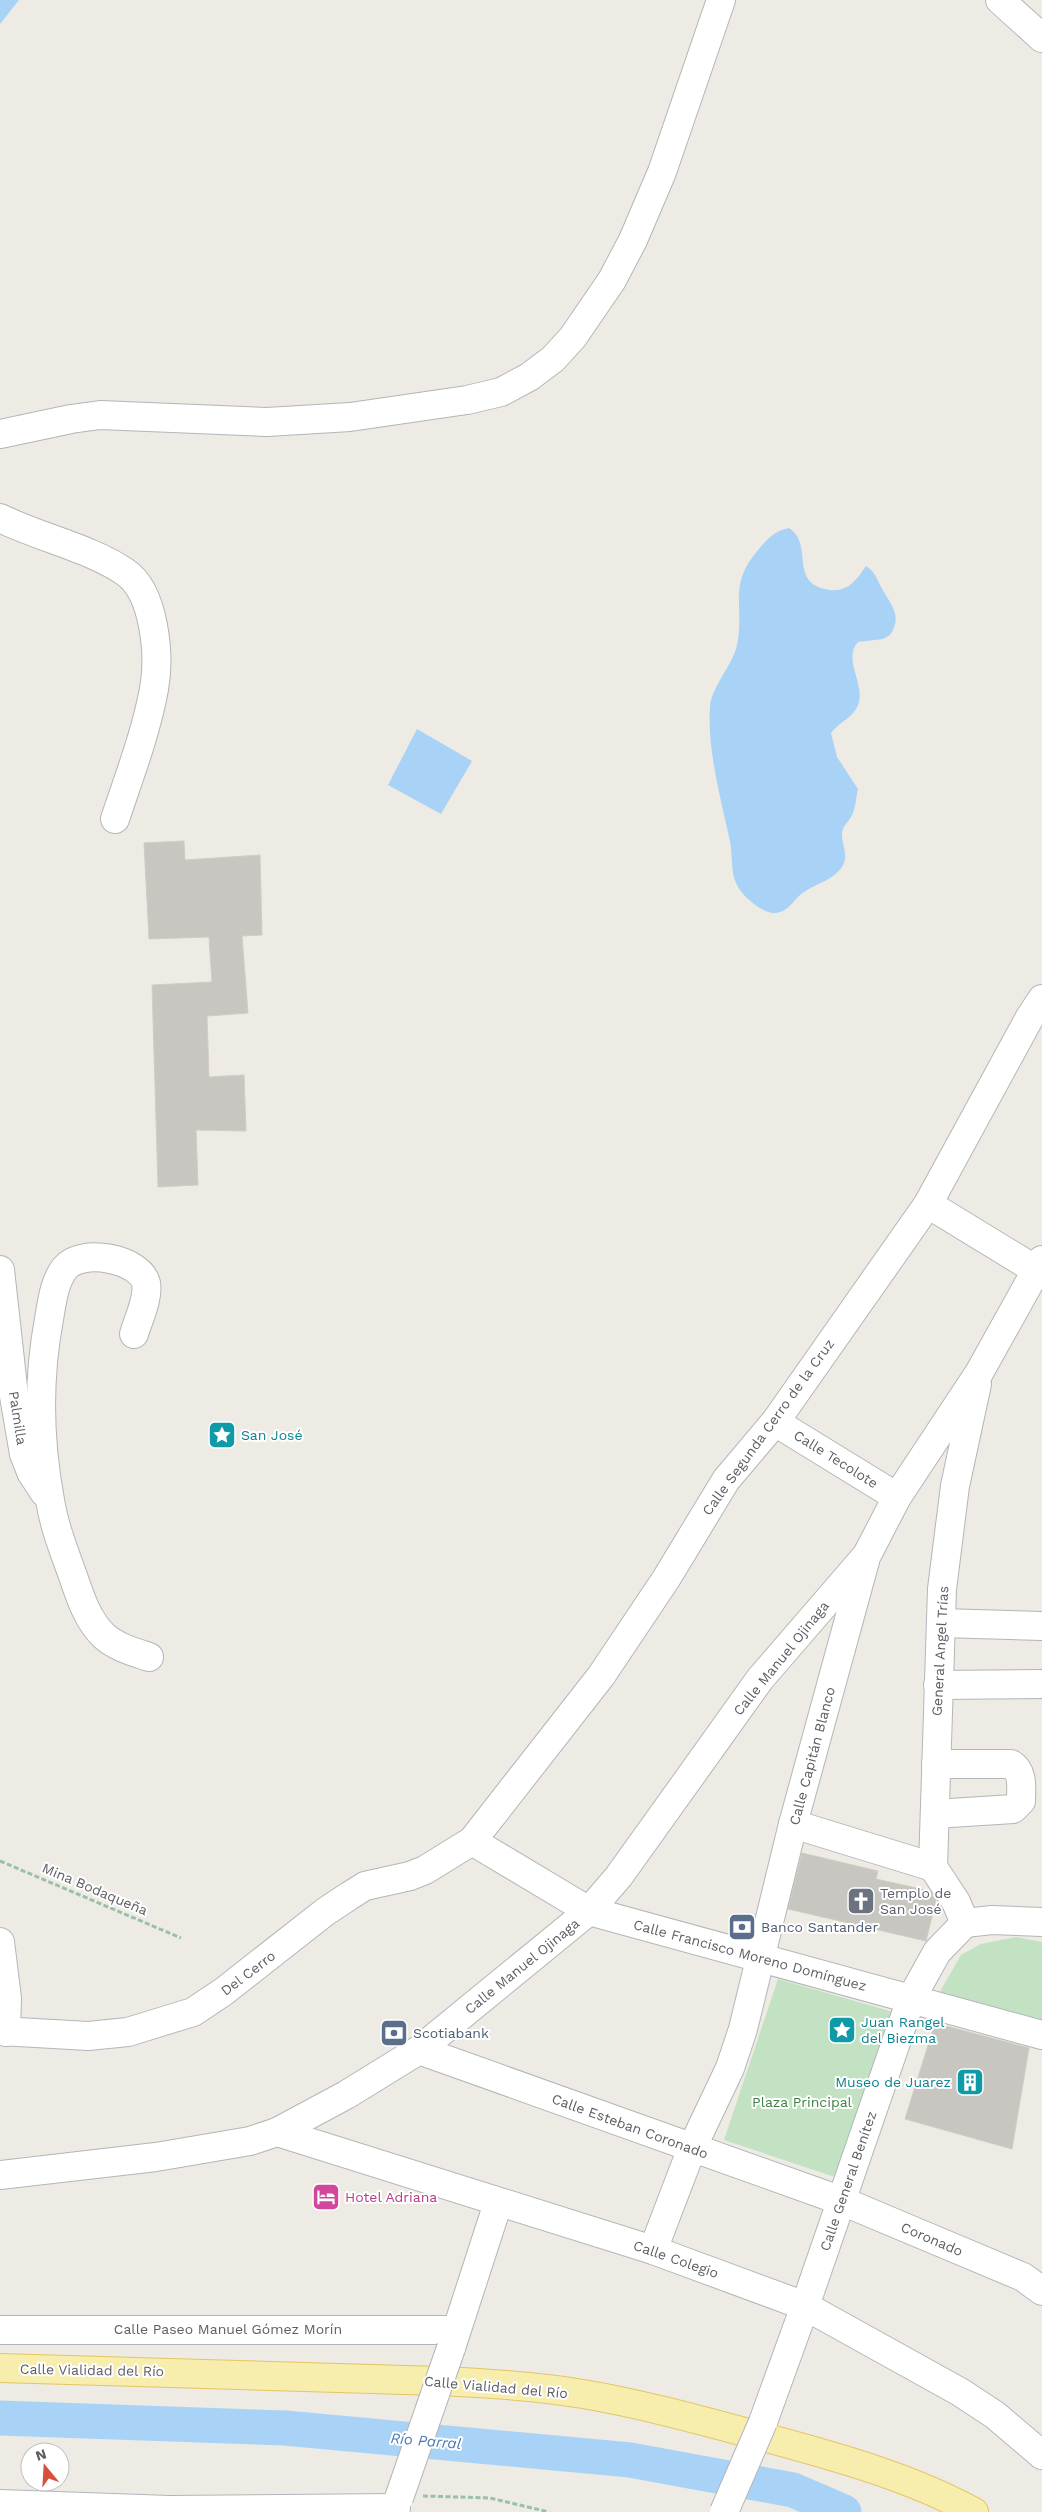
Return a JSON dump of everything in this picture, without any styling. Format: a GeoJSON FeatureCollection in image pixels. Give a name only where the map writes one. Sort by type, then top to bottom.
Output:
{"type":"FeatureCollection","features":[{"type":"Feature","properties":{"kind":"main road","name":"Calle Vialidad del Río"},"geometry":{"type":"LineString","coordinates":[[0,2368],[439,2381],[505,2384],[583,2394],[707,2422],[827,2455],[909,2483],[955,2501],[974,2512]]}},
{"type":"Feature","properties":{"kind":"street"},"geometry":{"type":"LineString","coordinates":[[0,434],[71,419],[100,416],[267,422],[350,417],[468,400],[500,392],[529,377],[553,359],[573,337],[612,280],[633,240],[662,172],[721,0]]}},
{"type":"Feature","properties":{"kind":"street"},"geometry":{"type":"LineString","coordinates":[[1000,0],[1042,38]]}},
{"type":"Feature","properties":{"kind":"street"},"geometry":{"type":"LineString","coordinates":[[0,518],[102,559],[126,572],[138,584],[149,607],[153,627],[154,687],[143,732],[115,820]]}},
{"type":"Feature","properties":{"kind":"street","name":"Calle Segunda Cerro de la Cruz"},"geometry":{"type":"LineString","coordinates":[[472,1841],[601,1676],[666,1579],[726,1480],[775,1422],[928,1204],[1030,1017],[1042,999]]}},
{"type":"Feature","properties":{"kind":"street"},"geometry":{"type":"LineString","coordinates":[[928,1204],[1039,1265]]}},
{"type":"Feature","properties":{"kind":"street"},"geometry":{"type":"LineString","coordinates":[[134,1334],[146,1292],[144,1276],[139,1270],[130,1264],[93,1256],[83,1256],[72,1261],[59,1278],[53,1297],[41,1372],[43,1431],[50,1500],[62,1546],[81,1600],[92,1620],[105,1637],[124,1648],[149,1657]]}},
{"type":"Feature","properties":{"kind":"street","name":"Calle Manuel Ojinaga"},"geometry":{"type":"LineString","coordinates":[[0,2176],[156,2157],[241,2142],[277,2132],[346,2095],[419,2050],[589,1911],[619,1876],[760,1679],[867,1555],[897,1497],[979,1373],[1039,1265]]}},
{"type":"Feature","properties":{"kind":"street","name":"Palmilla"},"geometry":{"type":"LineString","coordinates":[[0,1270],[14,1396],[24,1454],[31,1472],[50,1500]]}},
{"type":"Feature","properties":{"kind":"street","name":"General Angel Trías"},"geometry":{"type":"LineString","coordinates":[[933,1867],[942,1589],[956,1486],[979,1373]]}},
{"type":"Feature","properties":{"kind":"street","name":"Calle Tecolote"},"geometry":{"type":"LineString","coordinates":[[775,1422],[897,1497]]}},
{"type":"Feature","properties":{"kind":"street","name":"Calle Capitán Blanco"},"geometry":{"type":"LineString","coordinates":[[653,2250],[692,2148],[730,2068],[750,2005],[793,1824],[867,1555]]}},
{"type":"Feature","properties":{"kind":"street"},"geometry":{"type":"LineString","coordinates":[[941,1623],[1042,1626]]}},
{"type":"Feature","properties":{"kind":"street"},"geometry":{"type":"LineString","coordinates":[[938,1685],[1042,1684]]}},
{"type":"Feature","properties":{"kind":"street"},"geometry":{"type":"LineString","coordinates":[[935,1814],[1013,1809],[1021,1801],[1022,1787],[1018,1768],[1012,1764],[936,1764]]}},
{"type":"Feature","properties":{"kind":"street"},"geometry":{"type":"LineString","coordinates":[[793,1824],[933,1867],[956,1902],[965,1923],[992,1920],[1042,1922]]}},
{"type":"Feature","properties":{"kind":"street","name":"Calle Francisco Moreno Domínguez"},"geometry":{"type":"LineString","coordinates":[[472,1841],[589,1911],[1042,2035]]}},
{"type":"Feature","properties":{"kind":"street","name":"Del Cerro"},"geometry":{"type":"LineString","coordinates":[[3,2032],[88,2036],[128,2032],[193,2012],[223,1992],[325,1912],[365,1886],[410,1876],[425,1870],[472,1841]]}},
{"type":"Feature","properties":{"kind":"street","name":"Calle General Benítez"},"geometry":{"type":"LineString","coordinates":[[724,2512],[763,2422],[842,2201],[911,1999],[937,1952],[965,1923]]}},
{"type":"Feature","properties":{"kind":"street"},"geometry":{"type":"LineString","coordinates":[[0,1942],[7,1998],[3,2032]]}},
{"type":"Feature","properties":{"kind":"street","name":"Calle Esteban Coronado"},"geometry":{"type":"LineString","coordinates":[[419,2050],[842,2201]]}},
{"type":"Feature","properties":{"kind":"street","name":"Calle Colegio"},"geometry":{"type":"LineString","coordinates":[[277,2132],[498,2203],[653,2250],[805,2306],[960,2392],[995,2415],[1042,2455]]}},
{"type":"Feature","properties":{"kind":"street","name":"Coronado"},"geometry":{"type":"LineString","coordinates":[[842,2201],[1036,2282]]}},
{"type":"Feature","properties":{"kind":"street"},"geometry":{"type":"LineString","coordinates":[[0,2504],[169,2511],[397,2506],[498,2203]]}},
{"type":"Feature","properties":{"kind":"street","name":"Calle Paseo Manuel Gómez Morín"},"geometry":{"type":"LineString","coordinates":[[0,2330],[128,2328],[454,2339]]}},
{"type":"Feature","properties":{"kind":"path","name":"Mina Bodaqueña"},"geometry":{"type":"LineString","coordinates":[[0,1861],[180,1938]]}},
{"type":"Feature","properties":{"kind":"green space"},"geometry":{"type":"Polygon","coordinates":[[[1016,1937],[1042,1942],[1042,2026],[938,1995],[961,1955],[981,1944],[1016,1937]]]}},
{"type":"Feature","properties":{"kind":"green space","name":"Plaza Principal"},"geometry":{"type":"Polygon","coordinates":[[[778,1979],[893,2012],[841,2179],[724,2140],[778,1979]]]}},
{"type":"Feature","properties":{"kind":"water"},"geometry":{"type":"Polygon","coordinates":[[[0,0],[19,0],[0,24],[0,0]]]}},
{"type":"Feature","properties":{"kind":"water"},"geometry":{"type":"Polygon","coordinates":[[[789,528],[796,535],[800,544],[805,572],[809,580],[817,586],[830,590],[842,589],[852,584],[866,566],[874,574],[891,603],[896,621],[890,635],[883,639],[858,642],[852,656],[859,688],[860,697],[858,705],[853,713],[831,733],[837,757],[858,789],[853,812],[842,831],[844,863],[834,876],[804,892],[788,908],[780,912],[770,913],[753,904],[735,880],[732,869],[730,841],[713,757],[710,707],[714,692],[731,661],[737,645],[739,596],[743,574],[749,562],[772,536],[789,528]]]}},
{"type":"Feature","properties":{"kind":"water"},"geometry":{"type":"Polygon","coordinates":[[[417,729],[472,761],[441,814],[388,785],[417,729]]]}},
{"type":"Feature","properties":{"kind":"building"},"geometry":{"type":"Polygon","coordinates":[[[184,841],[185,860],[260,855],[262,935],[242,936],[248,1013],[207,1016],[209,1077],[244,1075],[246,1131],[196,1130],[198,1185],[158,1187],[152,985],[212,982],[209,937],[149,939],[144,843],[184,841]]]}},
{"type":"Feature","properties":{"kind":"building","name":"Templo de San José"},"geometry":{"type":"Polygon","coordinates":[[[802,1853],[878,1871],[876,1879],[930,1891],[936,1900],[926,1941],[788,1909],[802,1853]]]}},
{"type":"Feature","properties":{"kind":"building","name":"Museo de Juarez"},"geometry":{"type":"Polygon","coordinates":[[[935,2023],[1029,2048],[1012,2149],[905,2119],[935,2023]]]}},
{"type":"Feature","properties":{"kind":"waterway","name":"Río Parral"},"geometry":{"type":"LineString","coordinates":[[0,2418],[285,2428],[630,2460],[793,2490],[844,2512]]}},
{"type":"Feature","properties":{"kind":"place","name":"San José"},"geometry":{"type":"Point","coordinates":[222,1435]}},
{"type":"Feature","properties":{"kind":"place","name":"Templo de San José"},"geometry":{"type":"Point","coordinates":[861,1901]}},
{"type":"Feature","properties":{"kind":"place","name":"Banco Santander"},"geometry":{"type":"Point","coordinates":[742,1927]}},
{"type":"Feature","properties":{"kind":"place","name":"Juan Rangel del Biezma"},"geometry":{"type":"Point","coordinates":[842,2030]}},
{"type":"Feature","properties":{"kind":"place","name":"Scotiabank"},"geometry":{"type":"Point","coordinates":[394,2033]}},
{"type":"Feature","properties":{"kind":"place","name":"Museo de Juarez"},"geometry":{"type":"Point","coordinates":[970,2082]}},
{"type":"Feature","properties":{"kind":"place","name":"Hotel Adriana"},"geometry":{"type":"Point","coordinates":[326,2197]}}]}
